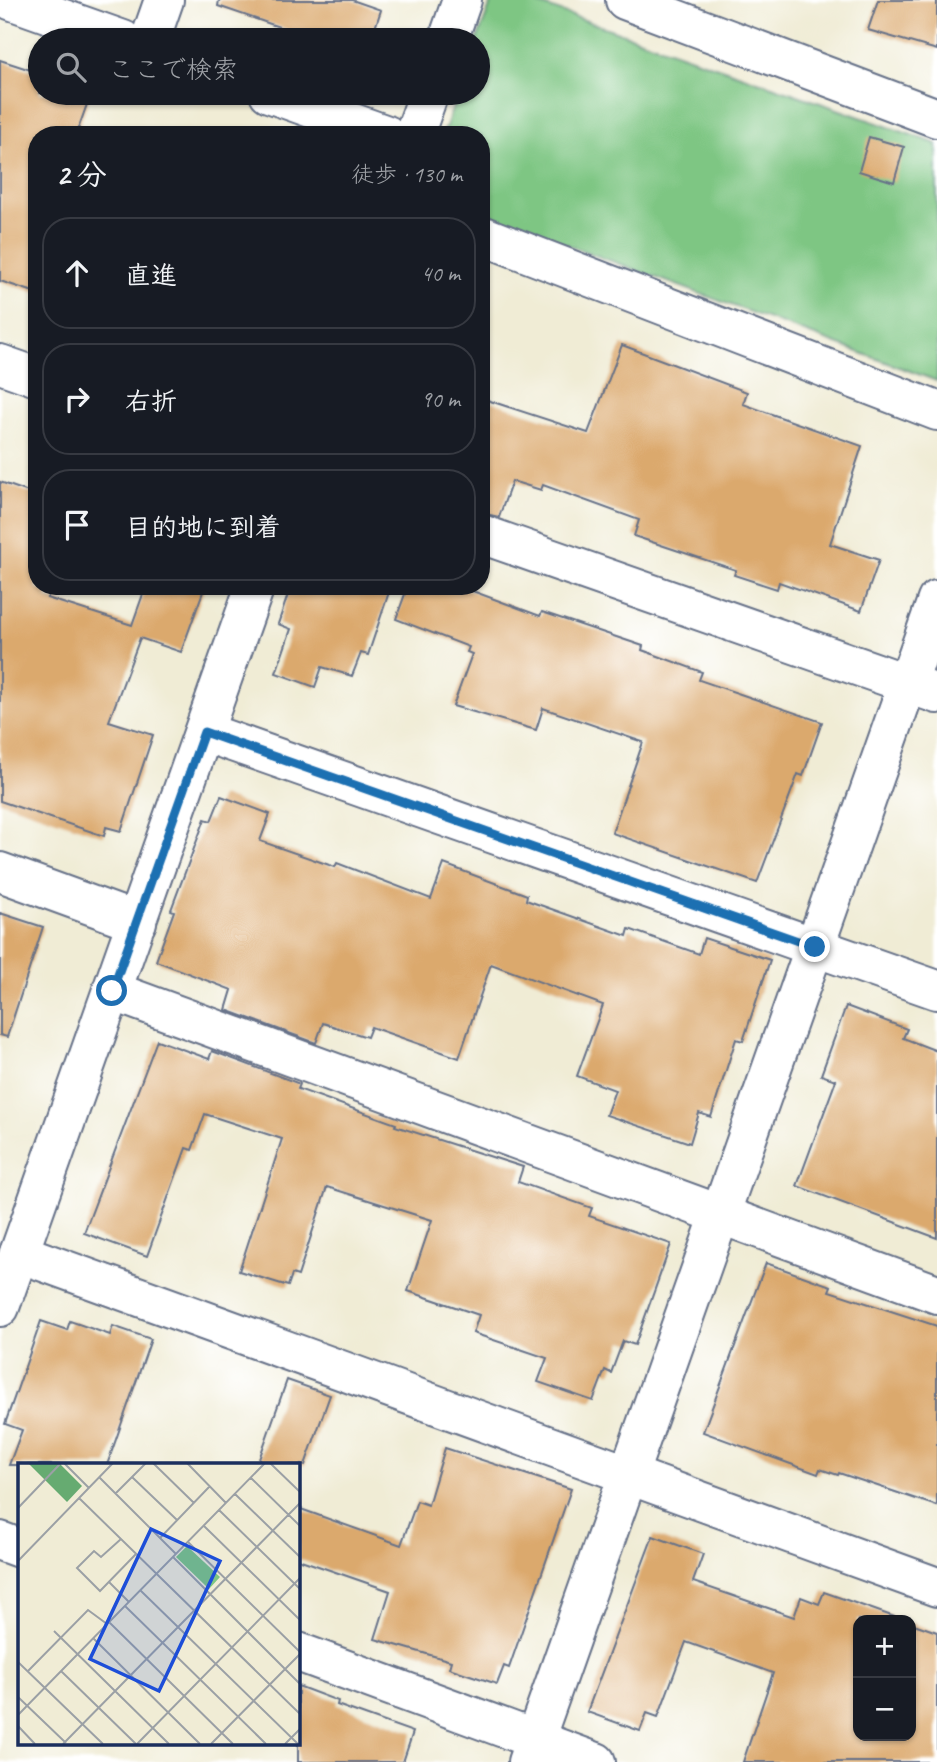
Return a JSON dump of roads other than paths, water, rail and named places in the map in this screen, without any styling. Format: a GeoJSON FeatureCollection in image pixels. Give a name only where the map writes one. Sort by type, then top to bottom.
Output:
{"type":"FeatureCollection","features":[{"type":"Feature","properties":{"kind":"street"},"geometry":{"type":"LineString","coordinates":[[10,0],[89,28]]}},
{"type":"Feature","properties":{"kind":"street"},"geometry":{"type":"LineString","coordinates":[[154,28],[164,0]]}},
{"type":"Feature","properties":{"kind":"street"},"geometry":{"type":"LineString","coordinates":[[452,28],[462,0]]}},
{"type":"Feature","properties":{"kind":"street"},"geometry":{"type":"LineString","coordinates":[[625,0],[937,118]]}},
{"type":"Feature","properties":{"kind":"street"},"geometry":{"type":"LineString","coordinates":[[303,105],[362,126]]}},
{"type":"Feature","properties":{"kind":"street"},"geometry":{"type":"LineString","coordinates":[[417,126],[425,105]]}},
{"type":"Feature","properties":{"kind":"street"},"geometry":{"type":"LineString","coordinates":[[490,238],[937,411]]}},
{"type":"Feature","properties":{"kind":"street"},"geometry":{"type":"LineString","coordinates":[[0,364],[28,374]]}},
{"type":"Feature","properties":{"kind":"street"},"geometry":{"type":"LineString","coordinates":[[490,537],[922,689]]}},
{"type":"Feature","properties":{"kind":"street"},"geometry":{"type":"LineString","coordinates":[[252,595],[7,1280],[628,1475],[937,1587]]}},
{"type":"Feature","properties":{"kind":"street"},"geometry":{"type":"LineString","coordinates":[[531,1751],[815,947],[922,689],[937,600]]}},
{"type":"Feature","properties":{"kind":"street"},"geometry":{"type":"LineString","coordinates":[[204,732],[937,990]]}},
{"type":"Feature","properties":{"kind":"street"},"geometry":{"type":"LineString","coordinates":[[0,872],[137,922]]}},
{"type":"Feature","properties":{"kind":"street"},"geometry":{"type":"LineString","coordinates":[[112,991],[937,1294]]}},
{"type":"Feature","properties":{"kind":"street"},"geometry":{"type":"LineString","coordinates":[[0,1541],[18,1548]]}},
{"type":"Feature","properties":{"kind":"street"},"geometry":{"type":"LineString","coordinates":[[299,1652],[531,1751],[596,1762]]}}]}
